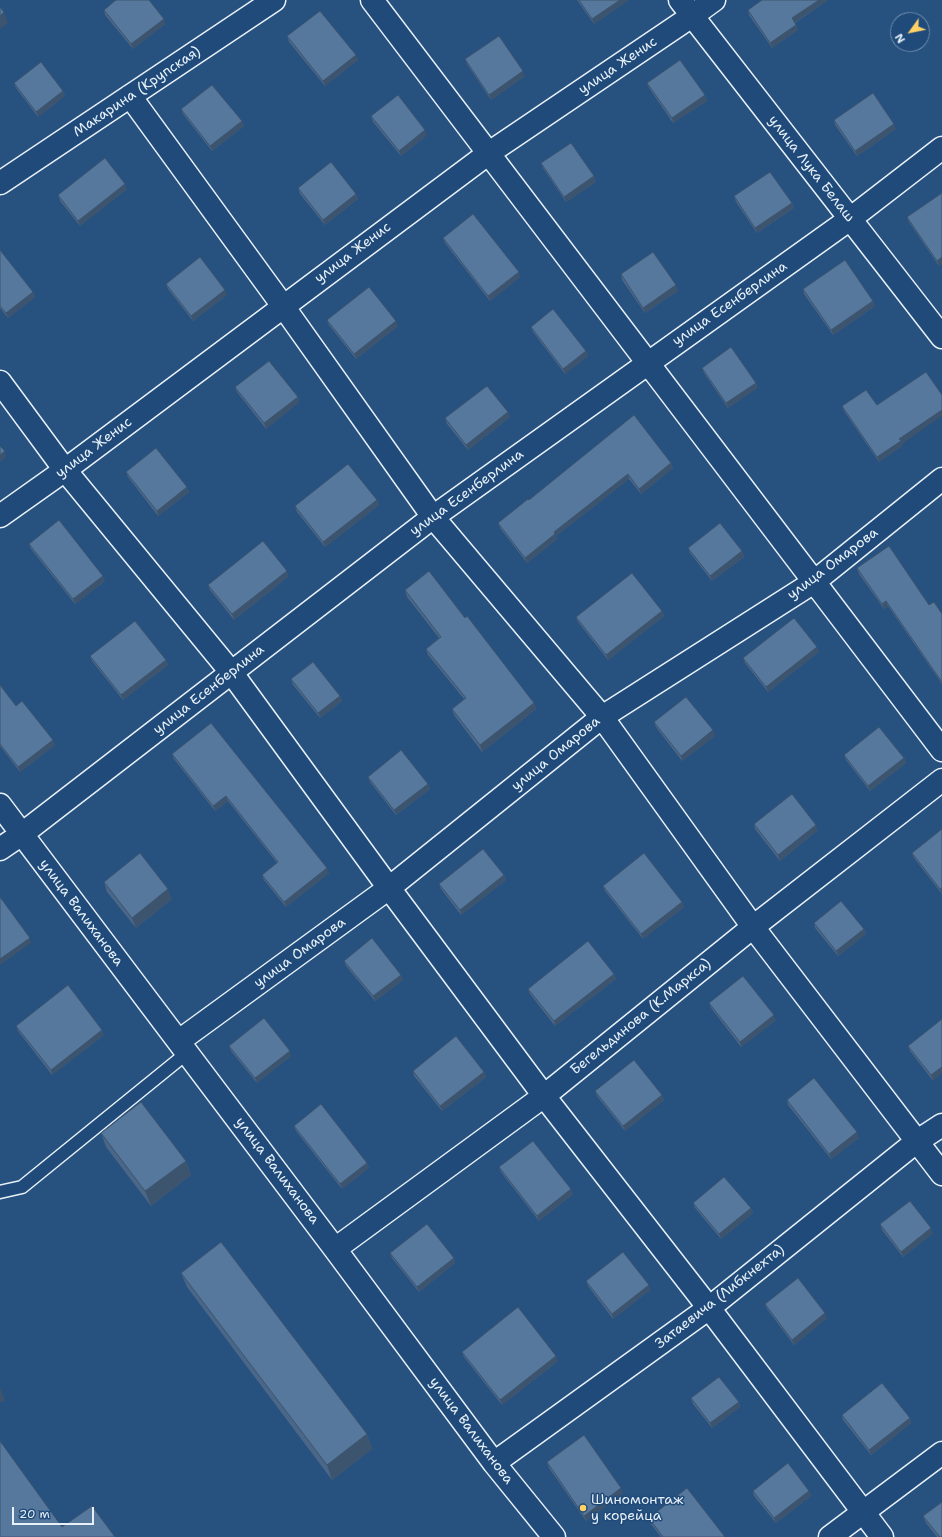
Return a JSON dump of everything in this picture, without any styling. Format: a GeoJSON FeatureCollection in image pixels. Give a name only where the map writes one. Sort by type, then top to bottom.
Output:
{"type":"FeatureCollection","features":[{"type":"Feature","properties":{"kind":"street","name":"Макарина (Крупская)"},"geometry":{"type":"LineString","coordinates":[[0,183],[274,0]]}},
{"type":"Feature","properties":{"kind":"street"},"geometry":{"type":"LineString","coordinates":[[372,0],[942,750]]}},
{"type":"Feature","properties":{"kind":"street","name":"улица Женис"},"geometry":{"type":"LineString","coordinates":[[0,516],[686,8],[714,0]]}},
{"type":"Feature","properties":{"kind":"street","name":"улица Лука Белаш"},"geometry":{"type":"LineString","coordinates":[[686,8],[942,337]]}},
{"type":"Feature","properties":{"kind":"street"},"geometry":{"type":"LineString","coordinates":[[130,96],[283,306],[433,517],[602,717],[753,927],[916,1142],[942,1174]]}},
{"type":"Feature","properties":{"kind":"street","name":"улица Есенберлина"},"geometry":{"type":"LineString","coordinates":[[0,849],[22,834],[433,517],[850,219],[942,148]]}},
{"type":"Feature","properties":{"kind":"street"},"geometry":{"type":"LineString","coordinates":[[0,382],[64,470],[231,672],[544,1096],[709,1308],[882,1537]]}},
{"type":"Feature","properties":{"kind":"street","name":"улица Омарова"},"geometry":{"type":"LineString","coordinates":[[183,1047],[389,888],[602,717],[814,582],[942,479]]}},
{"type":"Feature","properties":{"kind":"street","name":"Бегельдинова (К.Маркса)"},"geometry":{"type":"LineString","coordinates":[[335,1249],[544,1096],[753,927],[942,780]]}},
{"type":"Feature","properties":{"kind":"street","name":"улица Валиханова"},"geometry":{"type":"LineString","coordinates":[[0,805],[335,1249],[494,1463],[554,1537]]}},
{"type":"Feature","properties":{"kind":"street","name":"Затаевича (Либкнехта)"},"geometry":{"type":"LineString","coordinates":[[494,1463],[709,1308],[916,1142],[942,1125]]}},
{"type":"Feature","properties":{"kind":"street"},"geometry":{"type":"LineString","coordinates":[[830,1537],[942,1453]]}},
{"type":"Feature","properties":{"kind":"lane"},"geometry":{"type":"LineString","coordinates":[[0,1192],[22,1187],[183,1047]]}},
{"type":"Feature","properties":{"kind":"building"},"geometry":{"type":"Polygon","coordinates":[[[116,0],[149,0],[164,19],[131,44],[104,10],[116,0]]]}},
{"type":"Feature","properties":{"kind":"building"},"geometry":{"type":"Polygon","coordinates":[[[579,0],[620,0],[592,19],[579,0]]]}},
{"type":"Feature","properties":{"kind":"building"},"geometry":{"type":"Polygon","coordinates":[[[762,0],[819,0],[792,18],[796,25],[770,43],[748,10],[762,0]]]}},
{"type":"Feature","properties":{"kind":"building"},"geometry":{"type":"Polygon","coordinates":[[[0,7],[4,12],[0,16],[0,7]]]}},
{"type":"Feature","properties":{"kind":"building"},"geometry":{"type":"Polygon","coordinates":[[[320,11],[356,55],[323,81],[287,36],[320,11]]]}},
{"type":"Feature","properties":{"kind":"building"},"geometry":{"type":"Polygon","coordinates":[[[499,36],[523,71],[489,95],[465,59],[499,36]]]}},
{"type":"Feature","properties":{"kind":"building"},"geometry":{"type":"Polygon","coordinates":[[[680,60],[705,95],[672,118],[647,83],[680,60]]]}},
{"type":"Feature","properties":{"kind":"building"},"geometry":{"type":"Polygon","coordinates":[[[41,62],[63,91],[36,112],[14,83],[41,62]]]}},
{"type":"Feature","properties":{"kind":"building"},"geometry":{"type":"Polygon","coordinates":[[[212,85],[242,121],[210,146],[181,109],[212,85]]]}},
{"type":"Feature","properties":{"kind":"building"},"geometry":{"type":"Polygon","coordinates":[[[873,93],[894,124],[855,151],[834,120],[873,93]]]}},
{"type":"Feature","properties":{"kind":"building"},"geometry":{"type":"Polygon","coordinates":[[[398,95],[425,130],[399,151],[371,116],[398,95]]]}},
{"type":"Feature","properties":{"kind":"building"},"geometry":{"type":"Polygon","coordinates":[[[571,143],[594,176],[564,197],[541,163],[571,143]]]}},
{"type":"Feature","properties":{"kind":"building"},"geometry":{"type":"Polygon","coordinates":[[[105,158],[125,184],[78,221],[58,195],[105,158]]]}},
{"type":"Feature","properties":{"kind":"building"},"geometry":{"type":"Polygon","coordinates":[[[331,162],[356,194],[323,220],[298,188],[331,162]]]}},
{"type":"Feature","properties":{"kind":"building"},"geometry":{"type":"Polygon","coordinates":[[[770,172],[792,203],[755,228],[734,196],[770,172]]]}},
{"type":"Feature","properties":{"kind":"building"},"geometry":{"type":"Polygon","coordinates":[[[942,193],[942,257],[937,261],[907,217],[942,193]]]}},
{"type":"Feature","properties":{"kind":"building"},"geometry":{"type":"Polygon","coordinates":[[[473,214],[519,272],[488,296],[443,238],[473,214]]]}},
{"type":"Feature","properties":{"kind":"building"},"geometry":{"type":"Polygon","coordinates":[[[0,250],[33,292],[6,313],[0,306],[0,250]]]}},
{"type":"Feature","properties":{"kind":"building"},"geometry":{"type":"Polygon","coordinates":[[[653,252],[676,285],[643,308],[621,274],[653,252]]]}},
{"type":"Feature","properties":{"kind":"building"},"geometry":{"type":"Polygon","coordinates":[[[200,257],[225,290],[191,316],[166,284],[200,257]]]}},
{"type":"Feature","properties":{"kind":"building"},"geometry":{"type":"Polygon","coordinates":[[[845,260],[873,301],[831,330],[803,289],[845,260]]]}},
{"type":"Feature","properties":{"kind":"building"},"geometry":{"type":"Polygon","coordinates":[[[369,287],[396,321],[354,354],[327,320],[369,287]]]}},
{"type":"Feature","properties":{"kind":"building"},"geometry":{"type":"Polygon","coordinates":[[[553,309],[586,351],[563,369],[531,327],[553,309]]]}},
{"type":"Feature","properties":{"kind":"building"},"geometry":{"type":"Polygon","coordinates":[[[731,347],[756,383],[726,403],[702,368],[731,347]]]}},
{"type":"Feature","properties":{"kind":"building"},"geometry":{"type":"Polygon","coordinates":[[[269,361],[298,397],[264,423],[235,387],[269,361]]]}},
{"type":"Feature","properties":{"kind":"building"},"geometry":{"type":"Polygon","coordinates":[[[926,372],[942,395],[942,410],[899,439],[901,441],[877,457],[842,406],[866,390],[877,405],[926,372]]]}},
{"type":"Feature","properties":{"kind":"building"},"geometry":{"type":"Polygon","coordinates":[[[487,386],[508,412],[466,445],[445,418],[487,386]]]}},
{"type":"Feature","properties":{"kind":"building"},"geometry":{"type":"Polygon","coordinates":[[[634,415],[671,463],[639,489],[628,474],[554,532],[555,534],[525,558],[498,523],[528,499],[529,500],[634,415]]]}},
{"type":"Feature","properties":{"kind":"building"},"geometry":{"type":"Polygon","coordinates":[[[0,446],[5,451],[0,455],[0,446]]]}},
{"type":"Feature","properties":{"kind":"building"},"geometry":{"type":"Polygon","coordinates":[[[156,448],[187,487],[157,511],[126,472],[156,448]]]}},
{"type":"Feature","properties":{"kind":"building"},"geometry":{"type":"Polygon","coordinates":[[[348,464],[377,500],[323,542],[295,506],[348,464]]]}},
{"type":"Feature","properties":{"kind":"building"},"geometry":{"type":"Polygon","coordinates":[[[59,520],[103,576],[73,599],[29,544],[59,520]]]}},
{"type":"Feature","properties":{"kind":"building"},"geometry":{"type":"Polygon","coordinates":[[[720,523],[742,551],[710,576],[688,548],[720,523]]]}},
{"type":"Feature","properties":{"kind":"building"},"geometry":{"type":"Polygon","coordinates":[[[263,541],[287,571],[232,614],[208,585],[263,541]]]}},
{"type":"Feature","properties":{"kind":"building"},"geometry":{"type":"Polygon","coordinates":[[[889,546],[929,605],[934,602],[942,614],[942,682],[886,601],[882,604],[857,568],[889,546]]]}},
{"type":"Feature","properties":{"kind":"building"},"geometry":{"type":"Polygon","coordinates":[[[429,571],[465,618],[467,616],[534,703],[480,745],[452,709],[466,698],[426,649],[441,637],[405,590],[429,571]]]}},
{"type":"Feature","properties":{"kind":"building"},"geometry":{"type":"Polygon","coordinates":[[[632,573],[662,611],[606,655],[576,617],[632,573]]]}},
{"type":"Feature","properties":{"kind":"building"},"geometry":{"type":"Polygon","coordinates":[[[794,618],[817,647],[766,687],[743,658],[794,618]]]}},
{"type":"Feature","properties":{"kind":"building"},"geometry":{"type":"Polygon","coordinates":[[[135,621],[166,660],[121,695],[90,656],[135,621]]]}},
{"type":"Feature","properties":{"kind":"building"},"geometry":{"type":"Polygon","coordinates":[[[313,662],[340,696],[318,713],[291,679],[313,662]]]}},
{"type":"Feature","properties":{"kind":"building"},"geometry":{"type":"Polygon","coordinates":[[[0,685],[16,706],[22,701],[53,740],[18,767],[0,744],[0,685]]]}},
{"type":"Feature","properties":{"kind":"building"},"geometry":{"type":"Polygon","coordinates":[[[686,697],[713,730],[681,756],[654,722],[686,697]]]}},
{"type":"Feature","properties":{"kind":"building"},"geometry":{"type":"Polygon","coordinates":[[[211,723],[327,868],[284,902],[262,875],[278,862],[226,796],[213,806],[172,754],[211,723]]]}},
{"type":"Feature","properties":{"kind":"building"},"geometry":{"type":"Polygon","coordinates":[[[879,727],[904,758],[868,786],[844,755],[879,727]]]}},
{"type":"Feature","properties":{"kind":"building"},"geometry":{"type":"Polygon","coordinates":[[[401,750],[428,784],[394,810],[368,777],[401,750]]]}},
{"type":"Feature","properties":{"kind":"building"},"geometry":{"type":"Polygon","coordinates":[[[792,794],[816,825],[778,855],[754,824],[792,794]]]}},
{"type":"Feature","properties":{"kind":"building"},"geometry":{"type":"Polygon","coordinates":[[[942,829],[942,888],[940,889],[912,853],[942,829]]]}},
{"type":"Feature","properties":{"kind":"building"},"geometry":{"type":"Polygon","coordinates":[[[483,849],[504,875],[460,910],[439,884],[483,849]]]}},
{"type":"Feature","properties":{"kind":"building"},"geometry":{"type":"Polygon","coordinates":[[[140,853],[168,889],[132,918],[104,882],[140,853]]]}},
{"type":"Feature","properties":{"kind":"building"},"geometry":{"type":"Polygon","coordinates":[[[644,853],[682,902],[641,934],[603,886],[644,853]]]}},
{"type":"Feature","properties":{"kind":"building"},"geometry":{"type":"Polygon","coordinates":[[[0,897],[30,938],[0,959],[0,897]]]}},
{"type":"Feature","properties":{"kind":"building"},"geometry":{"type":"Polygon","coordinates":[[[841,901],[864,929],[836,951],[814,923],[841,901]]]}},
{"type":"Feature","properties":{"kind":"building"},"geometry":{"type":"Polygon","coordinates":[[[372,938],[401,975],[373,996],[344,961],[372,938]]]}},
{"type":"Feature","properties":{"kind":"building"},"geometry":{"type":"Polygon","coordinates":[[[588,941],[614,974],[554,1021],[528,989],[588,941]]]}},
{"type":"Feature","properties":{"kind":"building"},"geometry":{"type":"Polygon","coordinates":[[[743,976],[774,1015],[740,1042],[709,1003],[743,976]]]}},
{"type":"Feature","properties":{"kind":"building"},"geometry":{"type":"Polygon","coordinates":[[[68,985],[102,1030],[51,1070],[16,1026],[68,985]]]}},
{"type":"Feature","properties":{"kind":"building"},"geometry":{"type":"Polygon","coordinates":[[[264,1018],[290,1051],[255,1078],[229,1046],[264,1018]]]}},
{"type":"Feature","properties":{"kind":"building"},"geometry":{"type":"Polygon","coordinates":[[[942,1019],[942,1067],[931,1075],[908,1046],[942,1019]]]}},
{"type":"Feature","properties":{"kind":"building"},"geometry":{"type":"Polygon","coordinates":[[[456,1036],[484,1072],[440,1106],[413,1071],[456,1036]]]}},
{"type":"Feature","properties":{"kind":"building"},"geometry":{"type":"Polygon","coordinates":[[[634,1060],[662,1095],[623,1126],[595,1091],[634,1060]]]}},
{"type":"Feature","properties":{"kind":"building"},"geometry":{"type":"Polygon","coordinates":[[[814,1078],[857,1132],[829,1154],[787,1100],[814,1078]]]}},
{"type":"Feature","properties":{"kind":"building"},"geometry":{"type":"Polygon","coordinates":[[[141,1102],[186,1161],[145,1191],[101,1133],[141,1102]]]}},
{"type":"Feature","properties":{"kind":"building"},"geometry":{"type":"Polygon","coordinates":[[[321,1104],[367,1163],[340,1184],[294,1126],[321,1104]]]}},
{"type":"Feature","properties":{"kind":"building"},"geometry":{"type":"Polygon","coordinates":[[[533,1141],[571,1189],[537,1216],[499,1167],[533,1141]]]}},
{"type":"Feature","properties":{"kind":"building"},"geometry":{"type":"Polygon","coordinates":[[[724,1177],[751,1208],[719,1234],[693,1203],[724,1177]]]}},
{"type":"Feature","properties":{"kind":"building"},"geometry":{"type":"Polygon","coordinates":[[[910,1201],[931,1228],[901,1252],[880,1224],[910,1201]]]}},
{"type":"Feature","properties":{"kind":"building"},"geometry":{"type":"Polygon","coordinates":[[[427,1224],[454,1258],[417,1287],[390,1253],[427,1224]]]}},
{"type":"Feature","properties":{"kind":"building"},"geometry":{"type":"Polygon","coordinates":[[[221,1242],[367,1434],[327,1465],[181,1273],[221,1242]]]}},
{"type":"Feature","properties":{"kind":"building"},"geometry":{"type":"Polygon","coordinates":[[[623,1252],[649,1285],[612,1314],[586,1281],[623,1252]]]}},
{"type":"Feature","properties":{"kind":"building"},"geometry":{"type":"Polygon","coordinates":[[[798,1278],[825,1313],[792,1340],[765,1304],[798,1278]]]}},
{"type":"Feature","properties":{"kind":"building"},"geometry":{"type":"Polygon","coordinates":[[[518,1307],[556,1356],[500,1400],[462,1352],[518,1307]]]}},
{"type":"Feature","properties":{"kind":"building"},"geometry":{"type":"Polygon","coordinates":[[[719,1377],[739,1402],[710,1423],[691,1398],[719,1377]]]}},
{"type":"Feature","properties":{"kind":"building"},"geometry":{"type":"Polygon","coordinates":[[[882,1383],[910,1418],[869,1450],[842,1415],[882,1383]]]}},
{"type":"Feature","properties":{"kind":"building"},"geometry":{"type":"Polygon","coordinates":[[[584,1435],[621,1488],[584,1516],[547,1462],[584,1435]]]}},
{"type":"Feature","properties":{"kind":"building"},"geometry":{"type":"Polygon","coordinates":[[[0,1441],[62,1527],[92,1506],[115,1537],[0,1537],[0,1441]]]}},
{"type":"Feature","properties":{"kind":"building"},"geometry":{"type":"Polygon","coordinates":[[[788,1463],[809,1491],[774,1518],[753,1491],[788,1463]]]}},
{"type":"Feature","properties":{"kind":"building"},"geometry":{"type":"Polygon","coordinates":[[[687,1488],[725,1537],[663,1537],[649,1518],[687,1488]]]}},
{"type":"Feature","properties":{"kind":"building"},"geometry":{"type":"Polygon","coordinates":[[[942,1502],[942,1537],[940,1537],[923,1516],[942,1502]]]}},
{"type":"Feature","properties":{"kind":"place","name":"Шиномонтаж у корейца"},"geometry":{"type":"Point","coordinates":[583,1508]}}]}
